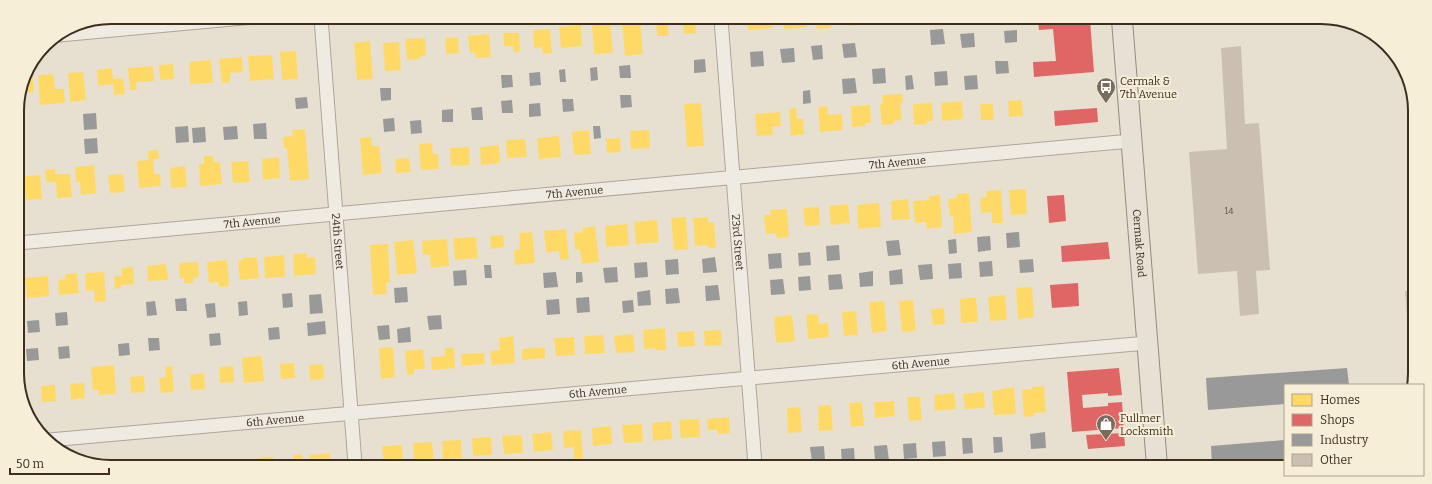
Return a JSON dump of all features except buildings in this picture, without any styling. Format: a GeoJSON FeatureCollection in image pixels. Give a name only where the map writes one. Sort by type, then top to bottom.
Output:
{"type":"FeatureCollection","features":[{"type":"Feature","properties":{"kind":"main road","name":"Cermak Road"},"geometry":{"type":"LineString","coordinates":[[1122,24],[1157,460]]}},
{"type":"Feature","properties":{"kind":"street"},"geometry":{"type":"LineString","coordinates":[[72,34],[178,24]]}},
{"type":"Feature","properties":{"kind":"street","name":"24th Street"},"geometry":{"type":"LineString","coordinates":[[321,24],[355,460]]}},
{"type":"Feature","properties":{"kind":"street","name":"23rd Street"},"geometry":{"type":"LineString","coordinates":[[721,24],[755,460]]}},
{"type":"Feature","properties":{"kind":"street","name":"7th Avenue"},"geometry":{"type":"LineString","coordinates":[[24,242],[336,212],[1132,141]]}},
{"type":"Feature","properties":{"kind":"street","name":"6th Avenue"},"geometry":{"type":"LineString","coordinates":[[55,439],[1147,343]]}},
{"type":"Feature","properties":{"kind":"place","name":"Cermak & 7th Avenue"},"geometry":{"type":"Point","coordinates":[1106,104]}},
{"type":"Feature","properties":{"kind":"place","name":"Fullmer Locksmith"},"geometry":{"type":"Point","coordinates":[1106,441]}}]}
